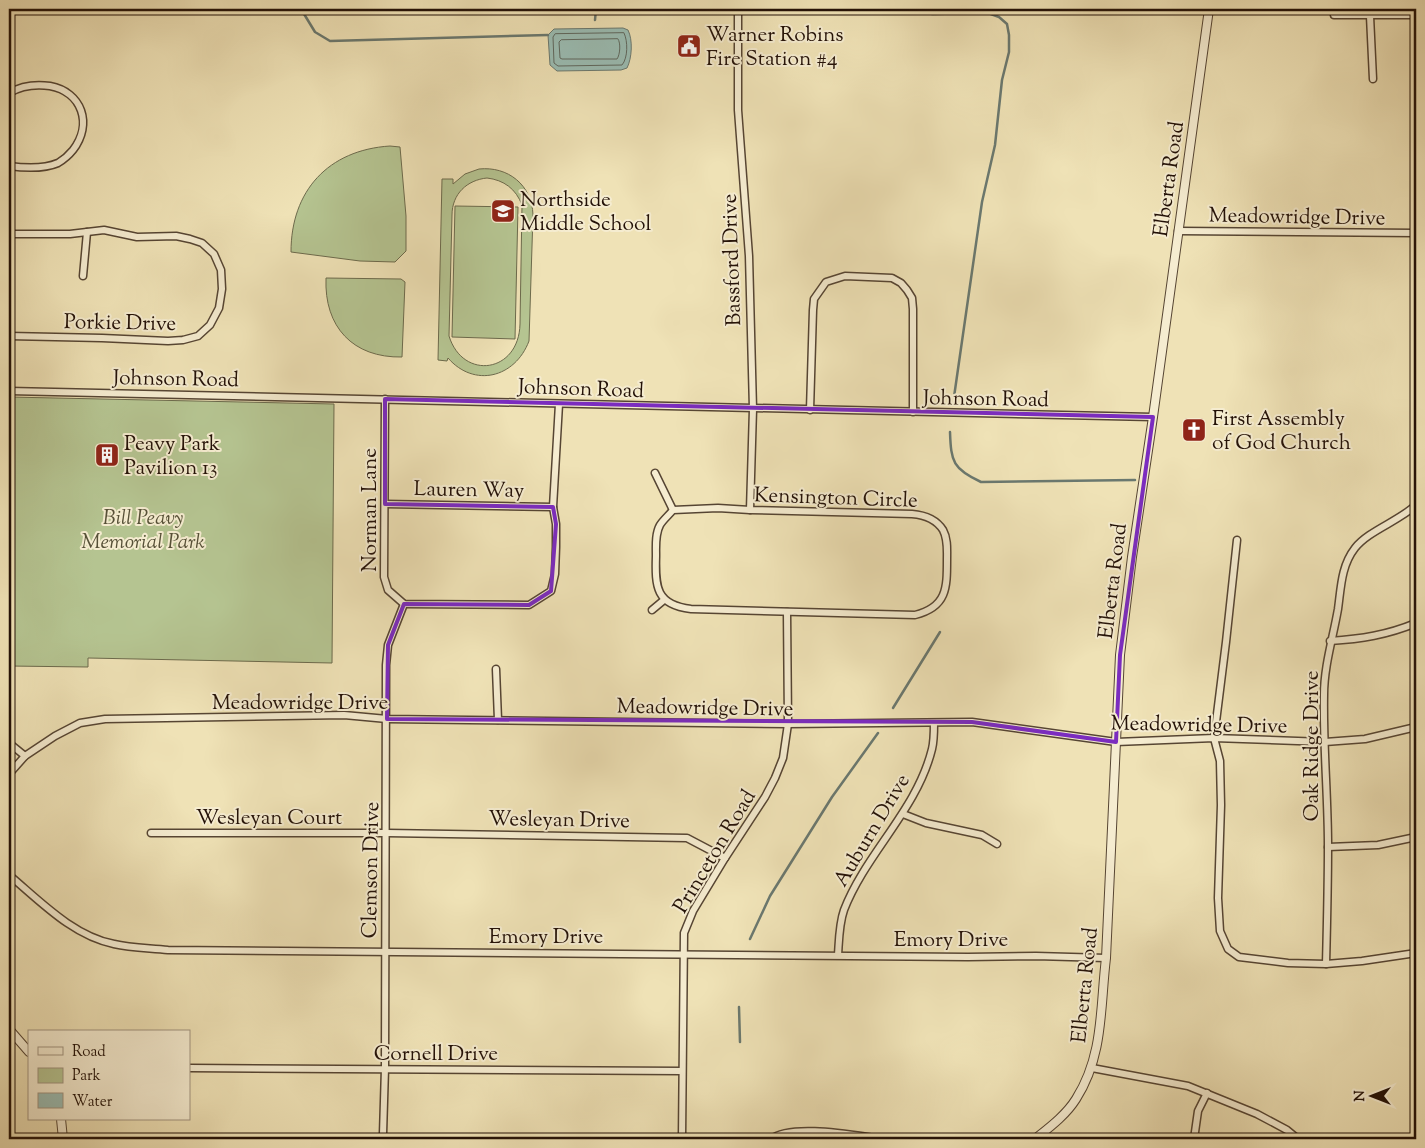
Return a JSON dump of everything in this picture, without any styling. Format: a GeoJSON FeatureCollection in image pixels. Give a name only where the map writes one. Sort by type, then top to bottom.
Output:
{"type":"FeatureCollection","features":[{"type":"Feature","properties":{"kind":"street","name":"Bassford Drive"},"geometry":{"type":"LineString","coordinates":[[738,9],[738,110],[750,256],[753,409],[750,510]]}},
{"type":"Feature","properties":{"kind":"street","name":"Elberta Road"},"geometry":{"type":"LineString","coordinates":[[1035,1139],[1058,1120],[1076,1099],[1092,1068],[1101,1026],[1102,988],[1106,958],[1120,656],[1209,9]]}},
{"type":"Feature","properties":{"kind":"street"},"geometry":{"type":"LineString","coordinates":[[1333,9],[1334,15],[1370,16],[1416,15],[1416,9]]}},
{"type":"Feature","properties":{"kind":"street"},"geometry":{"type":"LineString","coordinates":[[1370,16],[1373,80]]}},
{"type":"Feature","properties":{"kind":"street"},"geometry":{"type":"LineString","coordinates":[[9,93],[29,86],[42,85],[60,88],[77,101],[83,123],[79,141],[71,153],[60,162],[49,166],[9,166]]}},
{"type":"Feature","properties":{"kind":"street","name":"Porkie Drive"},"geometry":{"type":"LineString","coordinates":[[9,234],[70,234],[104,230],[148,238],[176,236],[202,243],[214,254],[221,270],[222,289],[220,308],[210,325],[198,336],[183,340],[9,336]]}},
{"type":"Feature","properties":{"kind":"street","name":"Meadowridge Drive"},"geometry":{"type":"LineString","coordinates":[[1178,231],[1416,233]]}},
{"type":"Feature","properties":{"kind":"street"},"geometry":{"type":"LineString","coordinates":[[83,276],[87,232]]}},
{"type":"Feature","properties":{"kind":"street"},"geometry":{"type":"LineString","coordinates":[[810,410],[812,310],[814,298],[826,282],[836,278],[853,276],[892,278],[901,283],[912,298],[913,412]]}},
{"type":"Feature","properties":{"kind":"street","name":"Johnson Road"},"geometry":{"type":"LineString","coordinates":[[9,391],[1153,417]]}},
{"type":"Feature","properties":{"kind":"street","name":"Norman Lane"},"geometry":{"type":"LineString","coordinates":[[385,399],[384,577],[388,590],[404,604]]}},
{"type":"Feature","properties":{"kind":"street"},"geometry":{"type":"LineString","coordinates":[[404,604],[529,605],[551,591],[555,574],[556,524],[553,507],[559,404]]}},
{"type":"Feature","properties":{"kind":"street"},"geometry":{"type":"LineString","coordinates":[[652,610],[664,600],[655,577],[656,536],[660,526],[673,510],[654,473]]}},
{"type":"Feature","properties":{"kind":"street","name":"Lauren Way"},"geometry":{"type":"LineString","coordinates":[[385,504],[553,507]]}},
{"type":"Feature","properties":{"kind":"street","name":"Oak Ridge Drive"},"geometry":{"type":"LineString","coordinates":[[1326,964],[1328,847],[1324,694],[1330,641],[1337,612],[1341,582],[1346,562],[1356,546],[1376,531],[1406,514],[1416,505]]}},
{"type":"Feature","properties":{"kind":"street","name":"Kensington Circle"},"geometry":{"type":"LineString","coordinates":[[664,600],[679,608],[691,610],[916,615],[926,612],[937,605],[943,597],[947,584],[948,544],[942,529],[925,516],[718,508],[673,510]]}},
{"type":"Feature","properties":{"kind":"street"},"geometry":{"type":"LineString","coordinates":[[1237,540],[1214,738],[1220,761],[1221,805],[1218,898],[1220,930],[1228,948],[1239,958],[1288,963],[1326,964],[1416,953]]}},
{"type":"Feature","properties":{"kind":"street","name":"Clemson Drive"},"geometry":{"type":"LineString","coordinates":[[381,1139],[383,1134],[385,1068],[388,644],[404,604]]}},
{"type":"Feature","properties":{"kind":"street","name":"Princeton Road"},"geometry":{"type":"LineString","coordinates":[[682,1139],[684,933],[693,911],[765,797],[783,758],[788,724],[787,612]]}},
{"type":"Feature","properties":{"kind":"street"},"geometry":{"type":"LineString","coordinates":[[1330,641],[1365,639],[1401,630],[1416,623]]}},
{"type":"Feature","properties":{"kind":"street"},"geometry":{"type":"LineString","coordinates":[[496,669],[498,720]]}},
{"type":"Feature","properties":{"kind":"street","name":"Meadowridge Drive"},"geometry":{"type":"LineString","coordinates":[[9,774],[25,756],[55,736],[80,723],[105,719],[344,715],[387,719],[788,724],[972,722],[1116,742],[1214,738],[1325,742],[1365,739],[1416,727]]}},
{"type":"Feature","properties":{"kind":"street","name":"Auburn Drive"},"geometry":{"type":"LineString","coordinates":[[838,955],[843,912],[873,859],[903,814],[923,775],[933,748],[934,723]]}},
{"type":"Feature","properties":{"kind":"street"},"geometry":{"type":"LineString","coordinates":[[9,743],[25,756]]}},
{"type":"Feature","properties":{"kind":"street"},"geometry":{"type":"LineString","coordinates":[[903,814],[926,823],[982,835],[998,844]]}},
{"type":"Feature","properties":{"kind":"street","name":"Wesleyan Court"},"geometry":{"type":"LineString","coordinates":[[151,833],[387,833]]}},
{"type":"Feature","properties":{"kind":"street","name":"Wesleyan Drive"},"geometry":{"type":"LineString","coordinates":[[387,833],[687,838],[725,858]]}},
{"type":"Feature","properties":{"kind":"street"},"geometry":{"type":"LineString","coordinates":[[1328,847],[1378,844],[1416,837]]}},
{"type":"Feature","properties":{"kind":"street","name":"Emory Drive"},"geometry":{"type":"LineString","coordinates":[[9,875],[54,912],[86,934],[114,944],[168,950],[1106,958]]}},
{"type":"Feature","properties":{"kind":"street"},"geometry":{"type":"LineString","coordinates":[[9,1029],[28,1051]]}},
{"type":"Feature","properties":{"kind":"street","name":"Cornell Drive"},"geometry":{"type":"LineString","coordinates":[[190,1068],[682,1071]]}},
{"type":"Feature","properties":{"kind":"street"},"geometry":{"type":"LineString","coordinates":[[1092,1068],[1188,1086],[1266,1119],[1287,1130],[1298,1139]]}},
{"type":"Feature","properties":{"kind":"street"},"geometry":{"type":"LineString","coordinates":[[1194,1139],[1198,1111],[1207,1093]]}},
{"type":"Feature","properties":{"kind":"street"},"geometry":{"type":"LineString","coordinates":[[60,1120],[63,1139]]}},
{"type":"Feature","properties":{"kind":"street"},"geometry":{"type":"LineString","coordinates":[[771,1139],[775,1136],[796,1132],[828,1132],[882,1139]]}},
{"type":"Feature","properties":{"kind":"highlighted area"},"geometry":{"type":"Polygon","coordinates":[[[385,399],[1153,417],[1120,655],[1116,742],[972,722],[387,719],[388,645],[404,604],[529,605],[551,591],[556,524],[553,507],[385,504],[385,399]]]}},
{"type":"Feature","properties":{"kind":"green space"},"geometry":{"type":"Polygon","coordinates":[[[390,146],[400,147],[406,216],[406,251],[395,262],[360,261],[291,252],[293,230],[298,210],[306,193],[317,178],[331,165],[348,156],[368,149],[390,146]]]}},
{"type":"Feature","properties":{"kind":"green space"},"geometry":{"type":"Polygon","coordinates":[[[479,169],[490,169],[509,174],[523,186],[532,204],[529,341],[523,354],[514,363],[504,371],[493,375],[481,376],[470,373],[458,367],[448,358],[447,361],[438,360],[442,179],[453,179],[453,184],[465,174],[479,169]],[[487,178],[473,182],[462,189],[455,201],[452,215],[449,336],[456,350],[466,360],[477,365],[489,365],[501,361],[510,353],[517,340],[520,324],[522,205],[509,186],[487,178]]]}},
{"type":"Feature","properties":{"kind":"green space"},"geometry":{"type":"Polygon","coordinates":[[[455,206],[518,207],[515,339],[452,337],[455,206]]]}},
{"type":"Feature","properties":{"kind":"green space"},"geometry":{"type":"Polygon","coordinates":[[[326,278],[401,279],[405,282],[402,357],[385,356],[369,352],[345,336],[336,325],[330,311],[326,278]]]}},
{"type":"Feature","properties":{"kind":"green space","name":"Bill Peavy Memorial Park"},"geometry":{"type":"Polygon","coordinates":[[[9,397],[334,404],[332,663],[88,658],[88,667],[9,666],[9,397]]]}},
{"type":"Feature","properties":{"kind":"water"},"geometry":{"type":"Polygon","coordinates":[[[623,28],[628,30],[630,34],[631,44],[627,68],[621,70],[557,71],[550,65],[548,35],[554,29],[623,28]]]}},
{"type":"Feature","properties":{"kind":"waterway"},"geometry":{"type":"LineString","coordinates":[[301,9],[315,32],[330,41],[548,35]]}},
{"type":"Feature","properties":{"kind":"waterway"},"geometry":{"type":"LineString","coordinates":[[595,20],[596,9]]}},
{"type":"Feature","properties":{"kind":"waterway"},"geometry":{"type":"LineString","coordinates":[[639,9],[732,10]]}},
{"type":"Feature","properties":{"kind":"waterway"},"geometry":{"type":"LineString","coordinates":[[744,10],[897,13]]}},
{"type":"Feature","properties":{"kind":"waterway"},"geometry":{"type":"LineString","coordinates":[[932,14],[988,13],[999,17],[1007,24],[1009,35],[1009,52],[1002,80],[995,145],[982,202],[954,397]]}},
{"type":"Feature","properties":{"kind":"waterway"},"geometry":{"type":"LineString","coordinates":[[950,432],[951,451],[955,463],[964,473],[981,482],[1135,480]]}},
{"type":"Feature","properties":{"kind":"waterway"},"geometry":{"type":"LineString","coordinates":[[893,708],[940,632]]}},
{"type":"Feature","properties":{"kind":"waterway"},"geometry":{"type":"LineString","coordinates":[[750,939],[770,896],[832,797],[878,733]]}},
{"type":"Feature","properties":{"kind":"waterway"},"geometry":{"type":"LineString","coordinates":[[739,1007],[740,1042]]}},
{"type":"Feature","properties":{"kind":"place","name":"Warner Robins Fire Station #4"},"geometry":{"type":"Point","coordinates":[689,46]}},
{"type":"Feature","properties":{"kind":"place","name":"Northside Middle School"},"geometry":{"type":"Point","coordinates":[503,211]}},
{"type":"Feature","properties":{"kind":"place","name":"First Assembly of God Church"},"geometry":{"type":"Point","coordinates":[1194,430]}},
{"type":"Feature","properties":{"kind":"place","name":"Peavy Park Pavilion 13"},"geometry":{"type":"Point","coordinates":[107,455]}}]}
